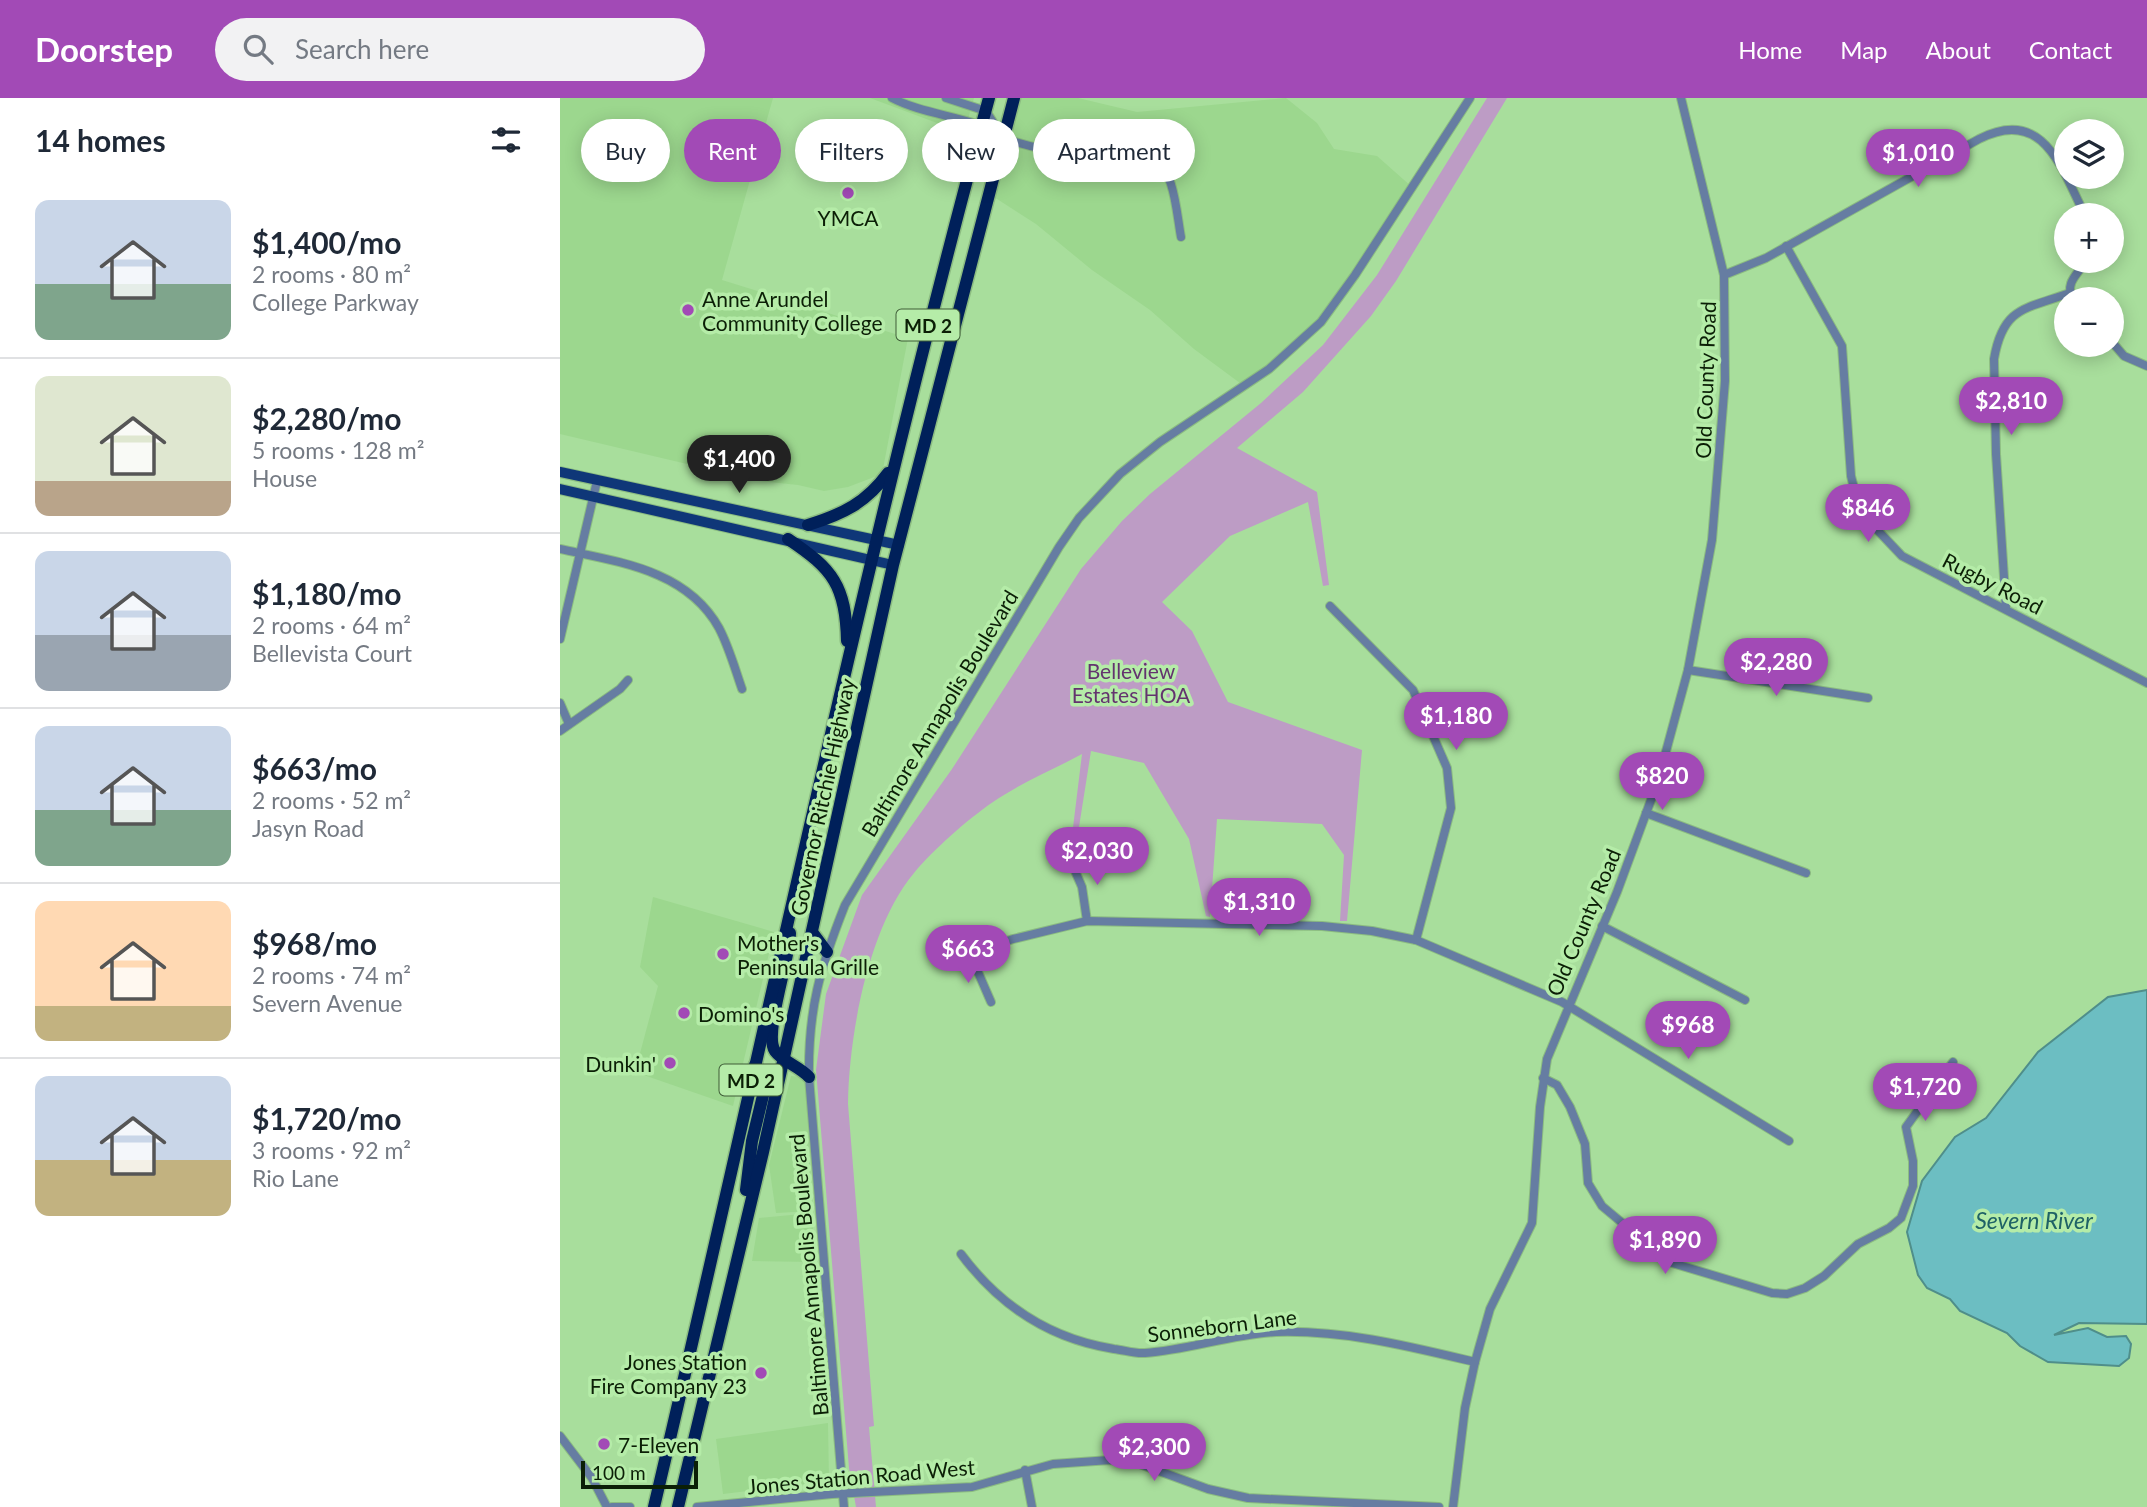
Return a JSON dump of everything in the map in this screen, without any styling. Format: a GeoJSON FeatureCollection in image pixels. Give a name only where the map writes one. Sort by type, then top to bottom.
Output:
{"type":"FeatureCollection","features":[{"type":"Feature","properties":{"kind":"highway","name":"Governor Ritchie Highway"},"geometry":{"type":"LineString","coordinates":[[1008,119],[1014,98]]}},
{"type":"Feature","properties":{"kind":"highway","name":"Governor Ritchie Highway"},"geometry":{"type":"LineString","coordinates":[[654,1507],[874,540],[966,182]]}},
{"type":"Feature","properties":{"kind":"highway","name":"Governor Ritchie Highway"},"geometry":{"type":"LineString","coordinates":[[678,1507],[812,932],[893,565],[992,182]]}},
{"type":"Feature","properties":{"kind":"highway"},"geometry":{"type":"LineString","coordinates":[[808,525],[851,510],[866,499],[892,467]]}},
{"type":"Feature","properties":{"kind":"highway"},"geometry":{"type":"LineString","coordinates":[[788,539],[823,564],[839,588],[846,617],[847,660]]}},
{"type":"Feature","properties":{"kind":"highway"},"geometry":{"type":"LineString","coordinates":[[790,912],[790,951],[771,1037],[776,1052],[797,1065],[809,1077]]}},
{"type":"Feature","properties":{"kind":"highway"},"geometry":{"type":"LineString","coordinates":[[812,932],[827,952]]}},
{"type":"Feature","properties":{"kind":"highway"},"geometry":{"type":"LineString","coordinates":[[737,1256],[752,1141],[767,1079],[755,1065]]}},
{"type":"Feature","properties":{"kind":"main road"},"geometry":{"type":"LineString","coordinates":[[560,472],[899,545]]}},
{"type":"Feature","properties":{"kind":"main road"},"geometry":{"type":"LineString","coordinates":[[560,489],[893,565]]}},
{"type":"Feature","properties":{"kind":"street"},"geometry":{"type":"LineString","coordinates":[[891,98],[961,119]]}},
{"type":"Feature","properties":{"kind":"street"},"geometry":{"type":"LineString","coordinates":[[946,98],[988,104]]}},
{"type":"Feature","properties":{"kind":"street","name":"Baltimore Annapolis Boulevard"},"geometry":{"type":"LineString","coordinates":[[844,1507],[809,1077],[810,1018],[827,952],[845,905],[1079,518],[1100,494],[1142,456],[1269,369],[1321,322],[1355,275],[1470,98]]}},
{"type":"Feature","properties":{"kind":"street","name":"Old County Road"},"geometry":{"type":"LineString","coordinates":[[1453,1507],[1465,1408],[1475,1362],[1490,1309],[1532,1223],[1543,1078],[1567,1007],[1602,926],[1668,750],[1688,670],[1718,493],[1727,317],[1724,275],[1681,98]]}},
{"type":"Feature","properties":{"kind":"street"},"geometry":{"type":"LineString","coordinates":[[1724,275],[1786,246],[1979,139],[2006,128],[2018,128],[2038,136],[2053,154],[2079,203]]}},
{"type":"Feature","properties":{"kind":"street"},"geometry":{"type":"LineString","coordinates":[[1019,142],[1067,152],[1095,146],[1136,147],[1150,152],[1163,165],[1170,183],[1181,237]]}},
{"type":"Feature","properties":{"kind":"street","name":"Rugby Road"},"geometry":{"type":"LineString","coordinates":[[1786,246],[1842,346],[1851,476],[1866,518],[1902,556],[2147,683]]}},
{"type":"Feature","properties":{"kind":"street"},"geometry":{"type":"LineString","coordinates":[[2006,608],[1996,454],[1994,359],[2001,329],[2008,318],[2054,302]]}},
{"type":"Feature","properties":{"kind":"street"},"geometry":{"type":"LineString","coordinates":[[2124,356],[2147,366]]}},
{"type":"Feature","properties":{"kind":"street"},"geometry":{"type":"LineString","coordinates":[[560,639],[597,481]]}},
{"type":"Feature","properties":{"kind":"street"},"geometry":{"type":"LineString","coordinates":[[560,549],[665,575],[690,592],[719,629],[742,689]]}},
{"type":"Feature","properties":{"kind":"street"},"geometry":{"type":"LineString","coordinates":[[1330,606],[1413,690],[1447,768],[1451,808],[1416,940]]}},
{"type":"Feature","properties":{"kind":"street"},"geometry":{"type":"LineString","coordinates":[[1688,670],[1868,698]]}},
{"type":"Feature","properties":{"kind":"street"},"geometry":{"type":"LineString","coordinates":[[560,731],[620,689],[628,680]]}},
{"type":"Feature","properties":{"kind":"street"},"geometry":{"type":"LineString","coordinates":[[560,703],[569,724]]}},
{"type":"Feature","properties":{"kind":"street"},"geometry":{"type":"LineString","coordinates":[[1646,813],[1806,873]]}},
{"type":"Feature","properties":{"kind":"street"},"geometry":{"type":"LineString","coordinates":[[1072,864],[1082,887],[1087,921]]}},
{"type":"Feature","properties":{"kind":"street"},"geometry":{"type":"LineString","coordinates":[[949,961],[971,956],[1013,939],[1087,921],[1322,926],[1372,931],[1416,940],[1567,1007],[1789,1140]]}},
{"type":"Feature","properties":{"kind":"street"},"geometry":{"type":"LineString","coordinates":[[1602,926],[1745,1000]]}},
{"type":"Feature","properties":{"kind":"street"},"geometry":{"type":"LineString","coordinates":[[971,956],[991,1003]]}},
{"type":"Feature","properties":{"kind":"street"},"geometry":{"type":"LineString","coordinates":[[1543,1078],[1557,1085],[1570,1107],[1585,1144],[1588,1183],[1593,1195],[1633,1235],[1679,1267],[1787,1294],[1805,1288],[1824,1276],[1869,1237],[1889,1228],[1901,1218],[1913,1186],[1913,1161],[1906,1127],[1953,1062]]}},
{"type":"Feature","properties":{"kind":"street","name":"Sonneborn Lane"},"geometry":{"type":"LineString","coordinates":[[961,1254],[974,1272],[1012,1308],[1047,1330],[1083,1344],[1142,1353],[1274,1332],[1338,1333],[1475,1362]]}},
{"type":"Feature","properties":{"kind":"street"},"geometry":{"type":"LineString","coordinates":[[560,1436],[592,1478],[609,1507],[630,1507]]}},
{"type":"Feature","properties":{"kind":"street"},"geometry":{"type":"LineString","coordinates":[[560,1450],[570,1452]]}},
{"type":"Feature","properties":{"kind":"street","name":"Jones Station Road West"},"geometry":{"type":"LineString","coordinates":[[697,1507],[843,1494],[972,1487],[1025,1470],[1082,1461],[1122,1461],[1151,1467],[1223,1494],[1248,1499],[1439,1507]]}},
{"type":"Feature","properties":{"kind":"street"},"geometry":{"type":"LineString","coordinates":[[1025,1470],[1032,1507]]}},
{"type":"Feature","properties":{"kind":"shaded area","name":"Anne Arundel Community College"},"geometry":{"type":"Polygon","coordinates":[[[560,98],[773,98],[767,119],[684,119],[684,182],[749,182],[722,280],[908,338],[882,474],[848,487],[824,491],[759,481],[560,434],[560,98]]]}},
{"type":"Feature","properties":{"kind":"shaded area"},"geometry":{"type":"Polygon","coordinates":[[[870,98],[974,98],[968,119],[926,119],[870,98]]]}},
{"type":"Feature","properties":{"kind":"shaded area"},"geometry":{"type":"Polygon","coordinates":[[[1020,98],[1078,98],[1137,112],[1286,98],[1317,123],[1334,149],[1377,156],[1412,187],[1321,322],[1244,386],[1194,349],[1150,310],[1092,270],[1036,224],[994,197],[998,182],[1019,182],[1019,119],[1014,119],[1020,98]]]}},
{"type":"Feature","properties":{"kind":"shaded area"},"geometry":{"type":"Polygon","coordinates":[[[653,897],[774,932],[733,1106],[635,1072],[658,986],[640,967],[653,897]]]}},
{"type":"Feature","properties":{"kind":"shaded area"},"geometry":{"type":"Polygon","coordinates":[[[791,1076],[805,1077],[813,1211],[776,1213],[769,1165],[791,1076]]]}},
{"type":"Feature","properties":{"kind":"shaded area"},"geometry":{"type":"Polygon","coordinates":[[[812,1213],[815,1262],[752,1261],[759,1218],[812,1213]]]}},
{"type":"Feature","properties":{"kind":"shaded area"},"geometry":{"type":"Polygon","coordinates":[[[828,1423],[829,1481],[723,1494],[716,1439],[828,1423]]]}},
{"type":"Feature","properties":{"kind":"green space","name":"Belleview Estates HOA"},"geometry":{"type":"Polygon","coordinates":[[[1487,98],[1507,98],[1396,281],[1371,316],[1303,392],[1237,448],[1317,492],[1329,585],[1323,586],[1308,502],[1230,536],[1162,602],[1192,631],[1228,702],[1362,750],[1347,921],[1340,921],[1344,855],[1322,824],[1217,819],[1210,917],[1206,916],[1189,839],[1144,763],[1091,751],[1076,846],[1071,844],[1082,754],[1003,795],[962,826],[914,873],[884,923],[864,983],[849,1077],[848,1104],[874,1426],[869,1427],[876,1507],[856,1507],[849,1468],[816,1070],[826,994],[862,895],[952,769],[1081,569],[1122,521],[1150,494],[1261,403],[1323,345],[1377,275],[1487,98]]]}},
{"type":"Feature","properties":{"kind":"water","name":"Severn River"},"geometry":{"type":"Polygon","coordinates":[[[2147,990],[2147,1324],[2079,1323],[2054,1335],[2088,1328],[2107,1337],[2126,1336],[2131,1344],[2129,1358],[2119,1366],[2048,1362],[2020,1346],[2007,1333],[1960,1311],[1950,1299],[1927,1288],[1918,1275],[1907,1232],[1922,1181],[1955,1137],[1986,1118],[2038,1052],[2108,997],[2147,990]]]}},
{"type":"Feature","properties":{"kind":"place","name":"YMCA"},"geometry":{"type":"Point","coordinates":[848,193]}},
{"type":"Feature","properties":{"kind":"place","name":"Anne Arundel Community College"},"geometry":{"type":"Point","coordinates":[688,310]}},
{"type":"Feature","properties":{"kind":"place","name":"Mother's Peninsula Grille"},"geometry":{"type":"Point","coordinates":[723,954]}},
{"type":"Feature","properties":{"kind":"place","name":"Domino's"},"geometry":{"type":"Point","coordinates":[684,1013]}},
{"type":"Feature","properties":{"kind":"place","name":"Dunkin'"},"geometry":{"type":"Point","coordinates":[670,1063]}},
{"type":"Feature","properties":{"kind":"place","name":"Jones Station Fire Company 23"},"geometry":{"type":"Point","coordinates":[761,1373]}},
{"type":"Feature","properties":{"kind":"place","name":"7-Eleven"},"geometry":{"type":"Point","coordinates":[604,1444]}}]}
